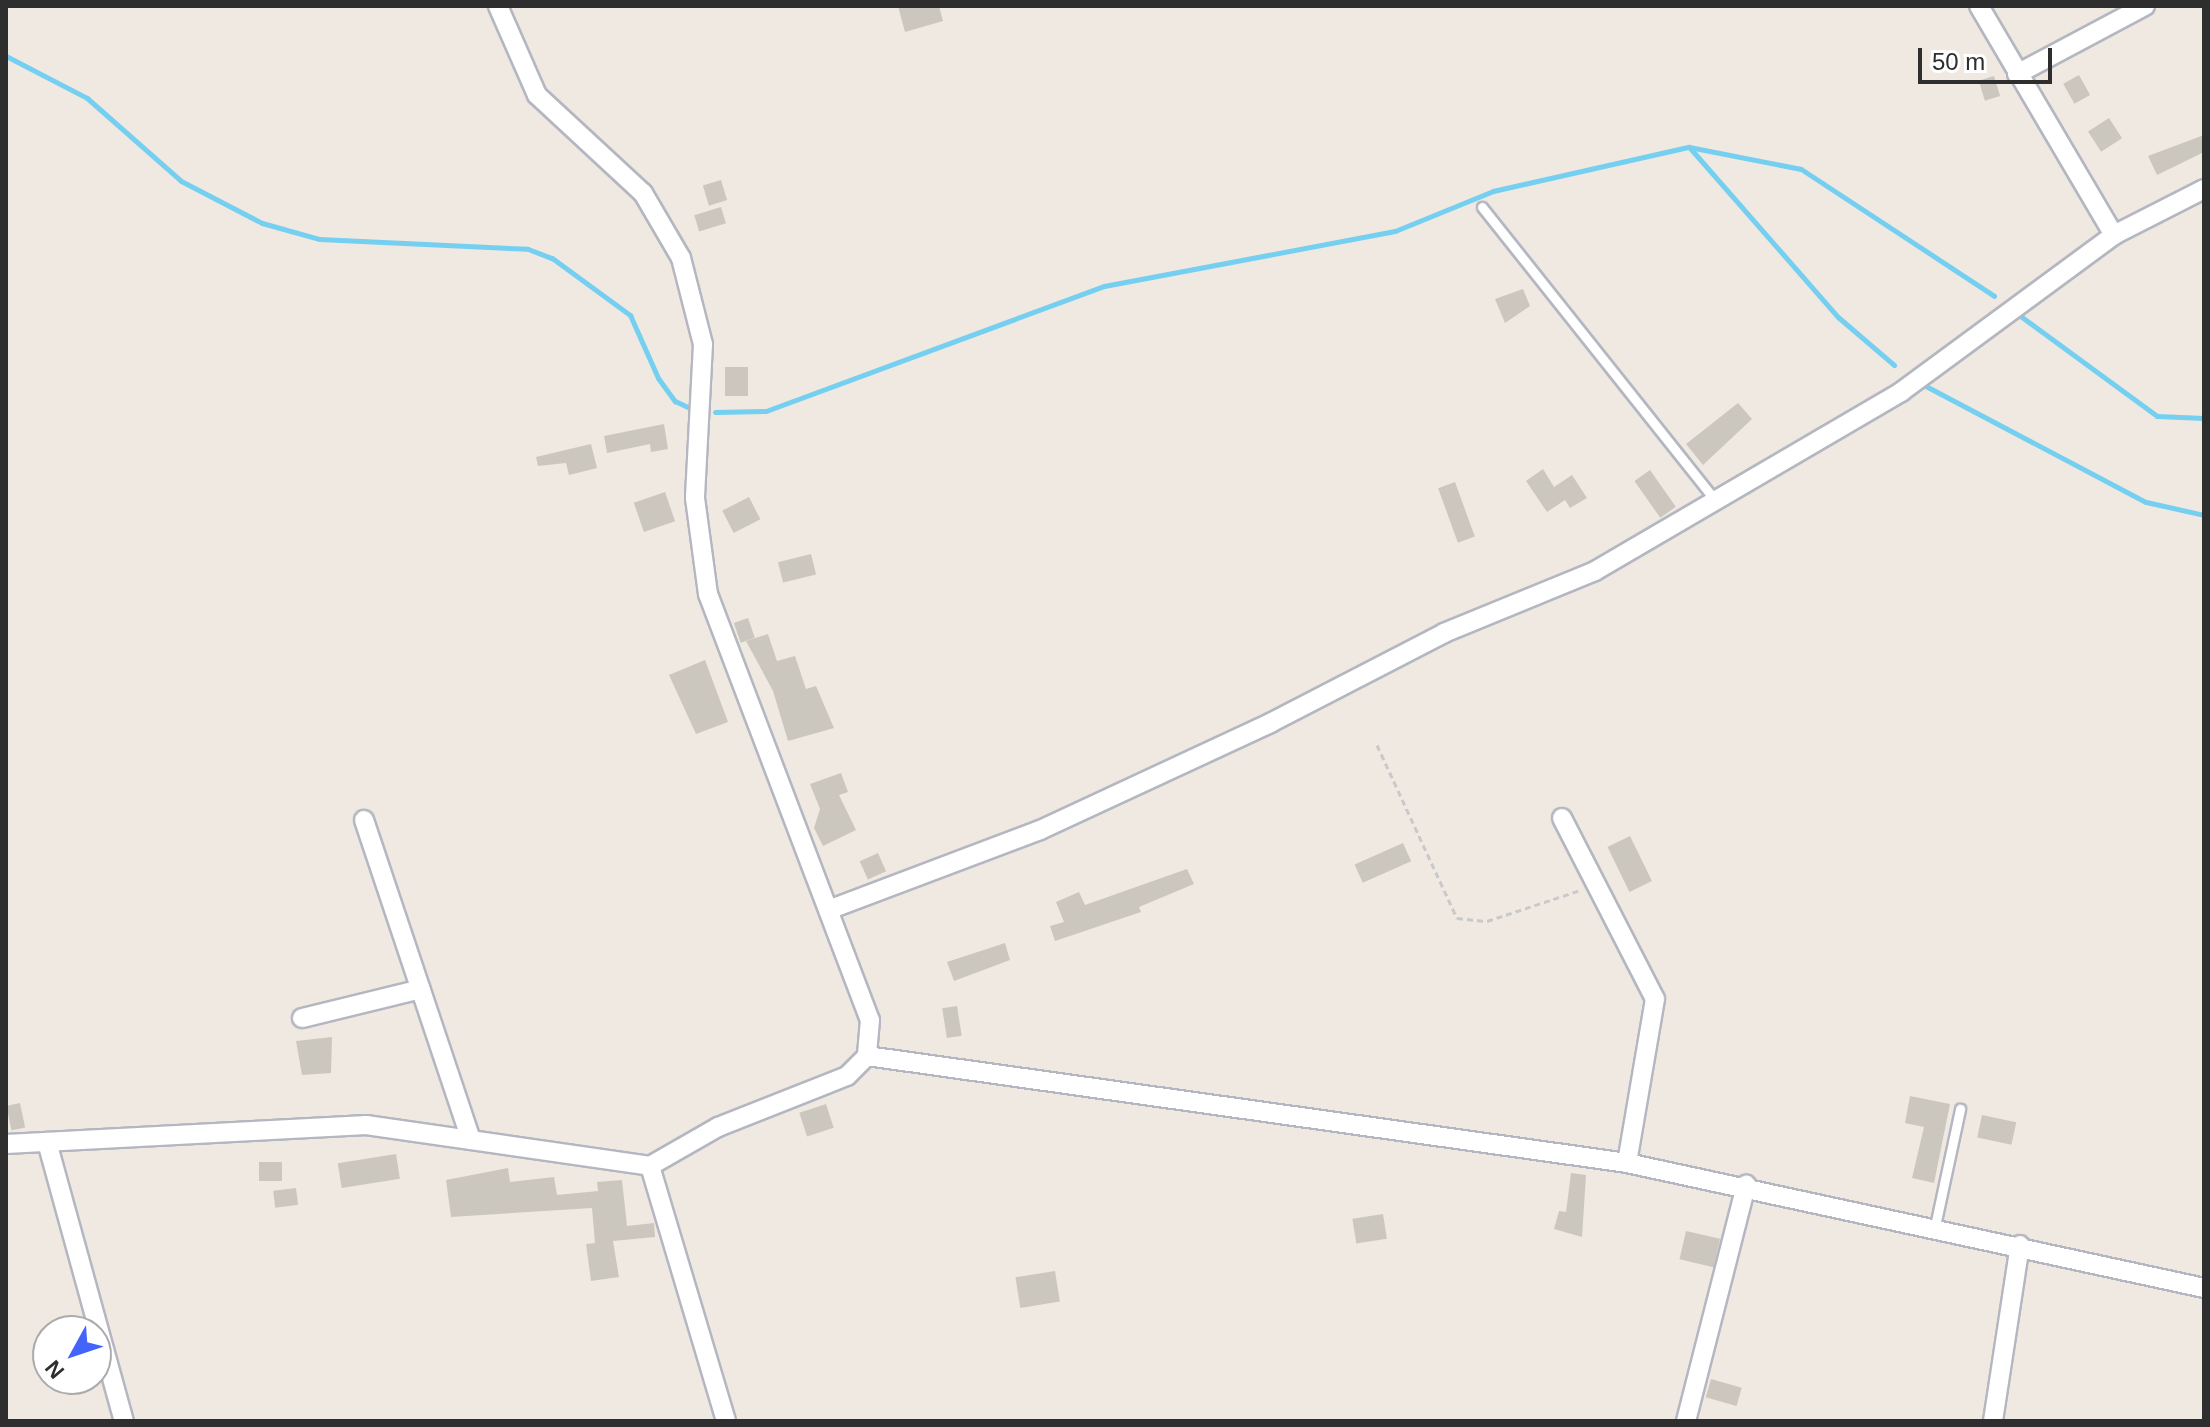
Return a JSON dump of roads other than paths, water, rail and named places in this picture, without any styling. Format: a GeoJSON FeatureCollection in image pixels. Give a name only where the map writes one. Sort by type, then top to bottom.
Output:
{"type":"FeatureCollection","features":[{"type":"Feature","properties":{"kind":"street"},"geometry":{"type":"LineString","coordinates":[[6,1144],[366,1125],[650,1166],[718,1127],[847,1076],[867,1056],[863,994],[721,637],[698,551],[695,498],[705,372],[697,305],[681,258],[643,193],[559,122],[537,95],[498,6]]}},
{"type":"Feature","properties":{"kind":"street"},"geometry":{"type":"LineString","coordinates":[[1979,6],[2114,235]]}},
{"type":"Feature","properties":{"kind":"street"},"geometry":{"type":"LineString","coordinates":[[2017,74],[2145,6]]}},
{"type":"Feature","properties":{"kind":"street"},"geometry":{"type":"LineString","coordinates":[[831,909],[1040,830],[1270,723],[1444,633],[1595,571],[1901,392],[2114,235],[2204,189]]}},
{"type":"Feature","properties":{"kind":"street"},"geometry":{"type":"LineString","coordinates":[[1562,818],[1655,999],[1627,1163]]}},
{"type":"Feature","properties":{"kind":"street"},"geometry":{"type":"LineString","coordinates":[[364,820],[471,1140]]}},
{"type":"Feature","properties":{"kind":"street"},"geometry":{"type":"LineString","coordinates":[[302,1018],[421,989]]}},
{"type":"Feature","properties":{"kind":"street"},"geometry":{"type":"LineString","coordinates":[[867,1056],[1627,1163],[1746,1185],[2204,1288]]}},
{"type":"Feature","properties":{"kind":"street"},"geometry":{"type":"LineString","coordinates":[[47,1142],[124,1421]]}},
{"type":"Feature","properties":{"kind":"street"},"geometry":{"type":"LineString","coordinates":[[650,1166],[726,1421]]}},
{"type":"Feature","properties":{"kind":"street"},"geometry":{"type":"LineString","coordinates":[[1686,1421],[1746,1185]]}},
{"type":"Feature","properties":{"kind":"street"},"geometry":{"type":"LineString","coordinates":[[1993,1421],[2020,1245]]}},
{"type":"Feature","properties":{"kind":"lane"},"geometry":{"type":"LineString","coordinates":[[1482,207],[1714,499]]}},
{"type":"Feature","properties":{"kind":"lane"},"geometry":{"type":"LineString","coordinates":[[1935,1226],[1960,1109]]}},
{"type":"Feature","properties":{"kind":"waterway"},"geometry":{"type":"LineString","coordinates":[[6,56],[87,98],[181,181],[262,223],[319,239],[528,249],[552,258],[630,315],[658,378],[675,401],[688,407]]}},
{"type":"Feature","properties":{"kind":"waterway"},"geometry":{"type":"LineString","coordinates":[[715,412],[766,411],[1104,286],[1395,231],[1493,191],[1689,147],[1801,169],[1994,296]]}},
{"type":"Feature","properties":{"kind":"waterway"},"geometry":{"type":"LineString","coordinates":[[1690,148],[1838,317],[1894,365]]}},
{"type":"Feature","properties":{"kind":"waterway"},"geometry":{"type":"LineString","coordinates":[[2015,312],[2157,416],[2204,418]]}},
{"type":"Feature","properties":{"kind":"waterway"},"geometry":{"type":"LineString","coordinates":[[1920,383],[2146,502],[2204,515]]}}]}
